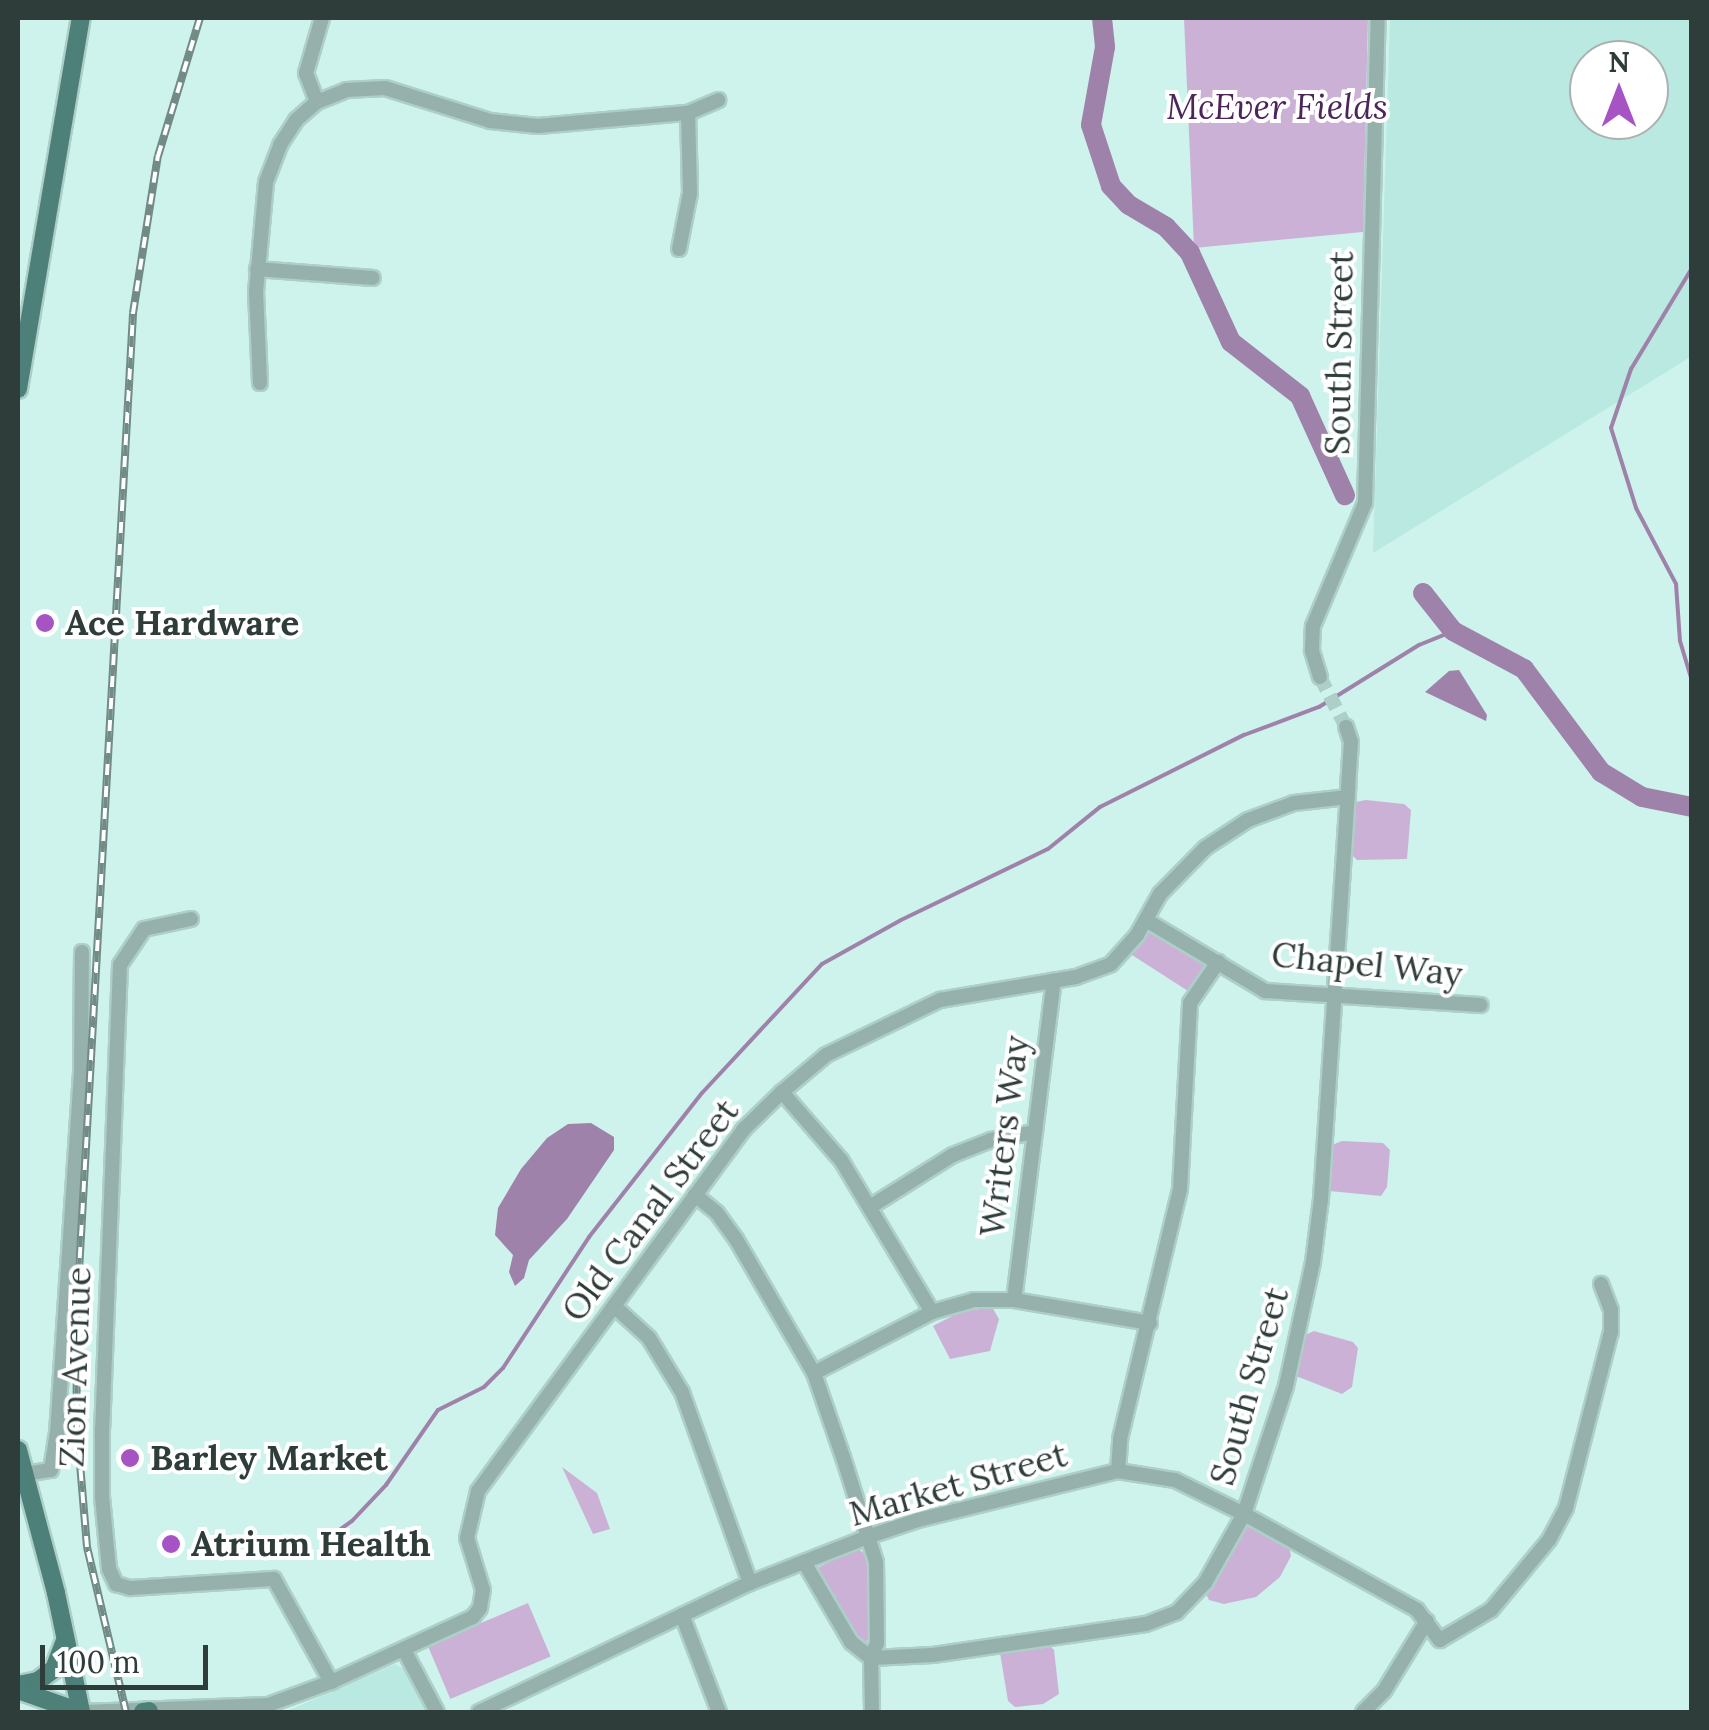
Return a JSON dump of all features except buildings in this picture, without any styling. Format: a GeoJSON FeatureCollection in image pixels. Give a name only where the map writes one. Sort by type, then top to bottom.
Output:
{"type":"FeatureCollection","features":[{"type":"Feature","properties":{"kind":"main road"},"geometry":{"type":"LineString","coordinates":[[19,376],[82,18]]}},
{"type":"Feature","properties":{"kind":"main road"},"geometry":{"type":"LineString","coordinates":[[18,1450],[81,1712]]}},
{"type":"Feature","properties":{"kind":"main road"},"geometry":{"type":"LineString","coordinates":[[18,1687],[38,1681],[54,1669],[65,1638]]}},
{"type":"Feature","properties":{"kind":"main road"},"geometry":{"type":"LineString","coordinates":[[18,1687],[81,1712]]}},
{"type":"Feature","properties":{"kind":"street"},"geometry":{"type":"LineString","coordinates":[[317,102],[306,73],[322,18]]}},
{"type":"Feature","properties":{"kind":"street","name":"South Street"},"geometry":{"type":"LineString","coordinates":[[1320,677],[1312,650],[1313,626],[1365,503],[1378,18]]}},
{"type":"Feature","properties":{"kind":"street"},"geometry":{"type":"LineString","coordinates":[[260,383],[257,269],[261,211],[272,166],[296,120],[317,102],[367,86],[405,92],[478,118],[514,125],[688,113],[718,100]]}},
{"type":"Feature","properties":{"kind":"street"},"geometry":{"type":"LineString","coordinates":[[679,248],[690,193],[688,113]]}},
{"type":"Feature","properties":{"kind":"street"},"geometry":{"type":"LineString","coordinates":[[257,269],[373,278]]}},
{"type":"Feature","properties":{"kind":"street","name":"South Street"},"geometry":{"type":"LineString","coordinates":[[871,1658],[933,1655],[1162,1618],[1177,1612],[1205,1583],[1244,1514],[1286,1386],[1310,1278],[1321,1199],[1351,742],[1346,727]]}},
{"type":"Feature","properties":{"kind":"street","name":"Old Canal Street"},"geometry":{"type":"LineString","coordinates":[[404,1650],[464,1622],[480,1608],[483,1590],[467,1538],[472,1506],[743,1130],[782,1092],[826,1055],[940,1000],[1054,980],[1111,964],[1146,920],[1160,894],[1204,848],[1248,820],[1294,803],[1348,797]]}},
{"type":"Feature","properties":{"kind":"street","name":"Zion Avenue"},"geometry":{"type":"LineString","coordinates":[[191,919],[144,929],[120,965],[102,1428],[102,1496],[109,1568],[116,1584],[130,1588],[274,1579],[331,1682]]}},
{"type":"Feature","properties":{"kind":"street","name":"Chapel Way"},"geometry":{"type":"LineString","coordinates":[[1146,920],[1264,991],[1334,999],[1481,1006]]}},
{"type":"Feature","properties":{"kind":"street"},"geometry":{"type":"LineString","coordinates":[[25,1474],[52,1470],[57,1434],[81,1068],[82,952]]}},
{"type":"Feature","properties":{"kind":"street"},"geometry":{"type":"LineString","coordinates":[[1118,1471],[1120,1439],[1180,1189],[1190,1003],[1218,962]]}},
{"type":"Feature","properties":{"kind":"street","name":"Writers Way"},"geometry":{"type":"LineString","coordinates":[[1014,1300],[1054,980]]}},
{"type":"Feature","properties":{"kind":"street"},"geometry":{"type":"LineString","coordinates":[[782,1092],[841,1160],[932,1312]]}},
{"type":"Feature","properties":{"kind":"street"},"geometry":{"type":"LineString","coordinates":[[870,1207],[953,1154],[991,1140],[1035,1132]]}},
{"type":"Feature","properties":{"kind":"street"},"geometry":{"type":"LineString","coordinates":[[695,1195],[718,1213],[736,1239],[814,1374],[870,1536],[876,1562],[877,1643],[871,1658],[872,1712]]}},
{"type":"Feature","properties":{"kind":"street","name":"Market Street"},"geometry":{"type":"LineString","coordinates":[[480,1712],[750,1583],[870,1536],[918,1520],[1118,1471],[1175,1480],[1244,1514],[1414,1608],[1440,1640],[1491,1610],[1550,1540],[1566,1508],[1611,1332],[1611,1310],[1601,1284]]}},
{"type":"Feature","properties":{"kind":"street"},"geometry":{"type":"LineString","coordinates":[[814,1374],[932,1312],[974,1300],[1014,1300],[1150,1323]]}},
{"type":"Feature","properties":{"kind":"street"},"geometry":{"type":"LineString","coordinates":[[614,1306],[649,1338],[682,1392],[750,1583]]}},
{"type":"Feature","properties":{"kind":"street"},"geometry":{"type":"LineString","coordinates":[[804,1562],[850,1642],[871,1658]]}},
{"type":"Feature","properties":{"kind":"street"},"geometry":{"type":"LineString","coordinates":[[682,1615],[719,1712]]}},
{"type":"Feature","properties":{"kind":"street"},"geometry":{"type":"LineString","coordinates":[[1363,1712],[1384,1691],[1427,1621]]}},
{"type":"Feature","properties":{"kind":"street"},"geometry":{"type":"LineString","coordinates":[[81,1712],[229,1710],[278,1702],[404,1650],[436,1712]]}},
{"type":"Feature","properties":{"kind":"shaded area"},"geometry":{"type":"Polygon","coordinates":[[[1390,18],[1691,18],[1692,356],[1373,553],[1390,18]]]}},
{"type":"Feature","properties":{"kind":"shaded area"},"geometry":{"type":"Polygon","coordinates":[[[1459,670],[1487,715],[1486,721],[1425,692],[1449,671],[1459,670]]]}},
{"type":"Feature","properties":{"kind":"shaded area"},"geometry":{"type":"Polygon","coordinates":[[[591,1123],[614,1137],[614,1150],[567,1219],[529,1260],[524,1278],[515,1286],[509,1272],[513,1255],[495,1235],[498,1208],[521,1169],[547,1138],[568,1124],[591,1123]]]}},
{"type":"Feature","properties":{"kind":"shaded area"},"geometry":{"type":"Polygon","coordinates":[[[395,1664],[406,1670],[429,1712],[285,1712],[395,1664]]]}},
{"type":"Feature","properties":{"kind":"green space","name":"McEver Fields"},"geometry":{"type":"Polygon","coordinates":[[[1184,18],[1368,18],[1363,232],[1194,248],[1184,18]]]}},
{"type":"Feature","properties":{"kind":"green space"},"geometry":{"type":"Polygon","coordinates":[[[1355,802],[1404,804],[1411,810],[1407,859],[1357,860],[1351,854],[1355,802]]]}},
{"type":"Feature","properties":{"kind":"green space"},"geometry":{"type":"Polygon","coordinates":[[[1148,925],[1203,958],[1207,966],[1188,991],[1132,955],[1130,948],[1148,925]]]}},
{"type":"Feature","properties":{"kind":"green space"},"geometry":{"type":"Polygon","coordinates":[[[1342,1141],[1383,1143],[1390,1150],[1387,1187],[1381,1196],[1329,1191],[1332,1145],[1342,1141]]]}},
{"type":"Feature","properties":{"kind":"green space"},"geometry":{"type":"Polygon","coordinates":[[[992,1307],[999,1319],[990,1351],[950,1359],[933,1326],[960,1312],[992,1307]]]}},
{"type":"Feature","properties":{"kind":"green space"},"geometry":{"type":"Polygon","coordinates":[[[1314,1331],[1353,1342],[1358,1348],[1352,1387],[1342,1394],[1296,1376],[1307,1334],[1314,1331]]]}},
{"type":"Feature","properties":{"kind":"green space"},"geometry":{"type":"Polygon","coordinates":[[[562,1467],[597,1493],[610,1529],[593,1534],[562,1467]]]}},
{"type":"Feature","properties":{"kind":"green space"},"geometry":{"type":"Polygon","coordinates":[[[1247,1526],[1289,1546],[1291,1556],[1280,1577],[1256,1597],[1224,1604],[1209,1600],[1206,1594],[1247,1526]]]}},
{"type":"Feature","properties":{"kind":"green space"},"geometry":{"type":"Polygon","coordinates":[[[857,1548],[869,1557],[871,1632],[866,1643],[855,1638],[815,1569],[857,1548]]]}},
{"type":"Feature","properties":{"kind":"green space"},"geometry":{"type":"Polygon","coordinates":[[[528,1603],[551,1656],[450,1699],[428,1646],[528,1603]]]}},
{"type":"Feature","properties":{"kind":"green space"},"geometry":{"type":"Polygon","coordinates":[[[1049,1645],[1054,1650],[1059,1694],[1043,1704],[1015,1707],[1008,1701],[1000,1653],[1049,1645]]]}},
{"type":"Feature","properties":{"kind":"waterway"},"geometry":{"type":"LineString","coordinates":[[1102,18],[1105,47],[1091,125],[1111,186],[1129,205],[1166,227],[1190,253],[1231,342],[1300,396],[1345,495]]}},
{"type":"Feature","properties":{"kind":"waterway"},"geometry":{"type":"LineString","coordinates":[[1692,268],[1631,369],[1611,428],[1636,508],[1676,584],[1680,641],[1692,681]]}},
{"type":"Feature","properties":{"kind":"waterway"},"geometry":{"type":"LineString","coordinates":[[1423,593],[1453,631],[1524,669],[1601,772],[1642,797],[1692,807]]}},
{"type":"Feature","properties":{"kind":"waterway"},"geometry":{"type":"LineString","coordinates":[[327,1539],[352,1521],[386,1485],[438,1410],[484,1387],[503,1368],[589,1237],[702,1093],[822,964],[901,920],[1048,849],[1100,807],[1244,735],[1319,707],[1419,645],[1453,631]]}},
{"type":"Feature","properties":{"kind":"tunnel"},"geometry":{"type":"LineString","coordinates":[[1320,677],[1346,727]]}},
{"type":"Feature","properties":{"kind":"railway"},"geometry":{"type":"LineString","coordinates":[[126,1712],[87,1547],[77,1429],[76,1324],[133,313],[158,156],[200,18]]}},
{"type":"Feature","properties":{"kind":"place","name":"Ace Hardware"},"geometry":{"type":"Point","coordinates":[45,623]}},
{"type":"Feature","properties":{"kind":"place","name":"Barley Market"},"geometry":{"type":"Point","coordinates":[130,1458]}},
{"type":"Feature","properties":{"kind":"place","name":"Atrium Health"},"geometry":{"type":"Point","coordinates":[171,1544]}}]}
